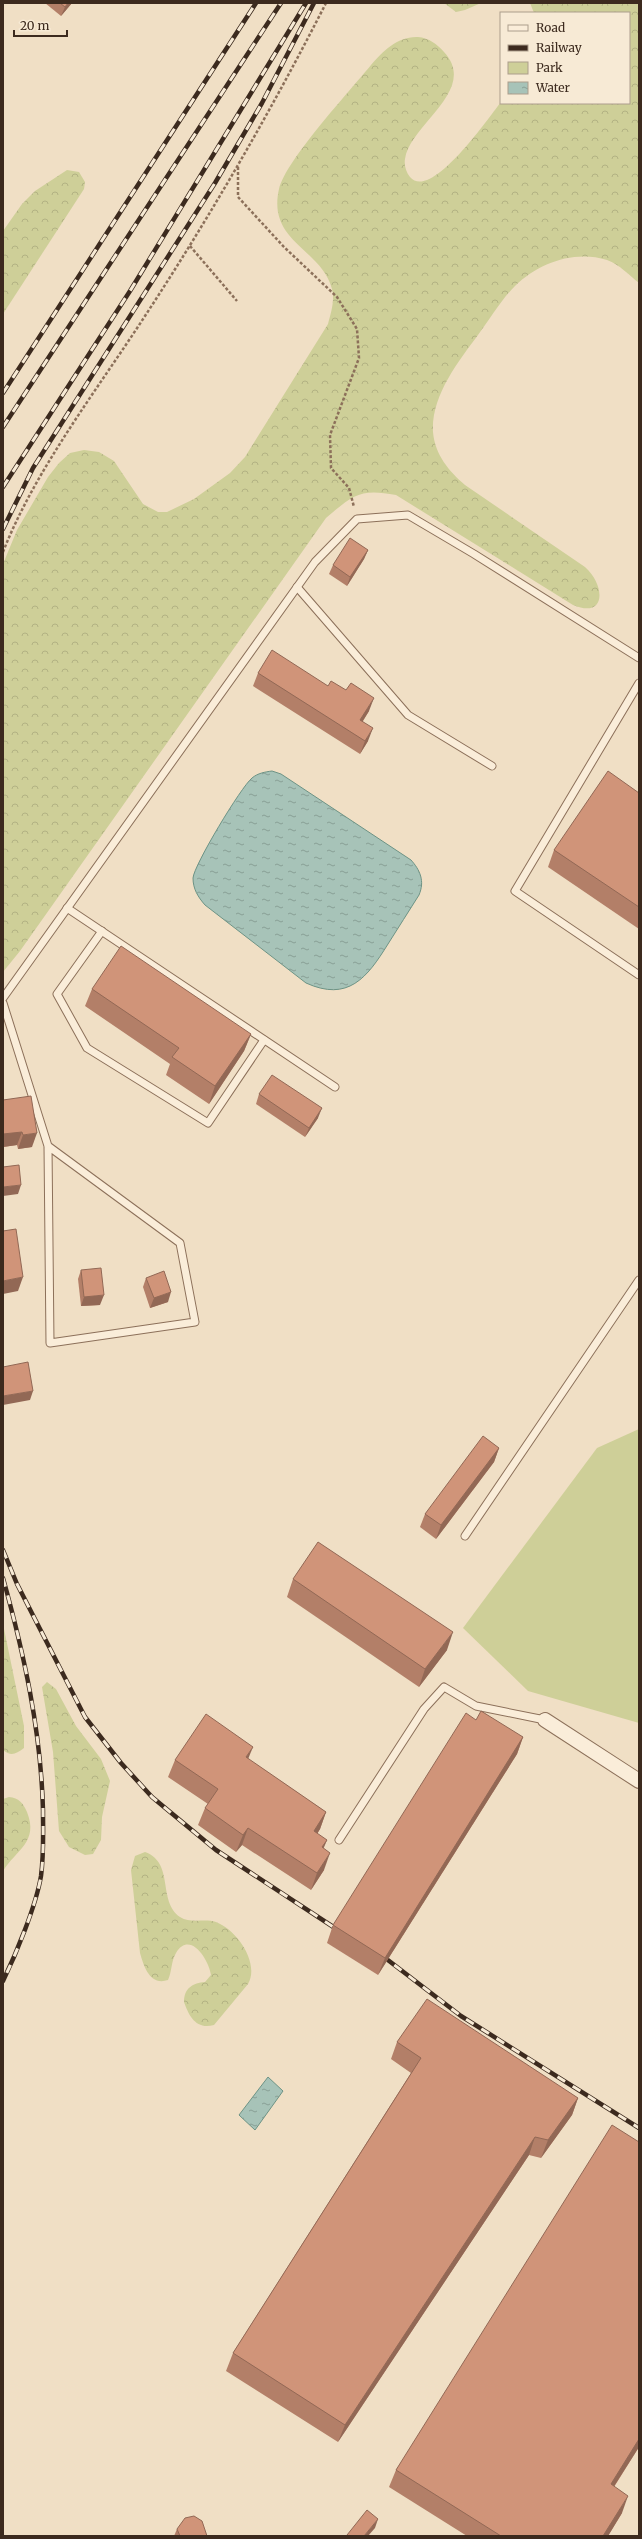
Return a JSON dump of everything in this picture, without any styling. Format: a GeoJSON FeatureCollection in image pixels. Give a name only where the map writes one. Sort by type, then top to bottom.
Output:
{"type":"FeatureCollection","features":[{"type":"Feature","properties":{"kind":"street"},"geometry":{"type":"LineString","coordinates":[[545,1720],[639,1781]]}},
{"type":"Feature","properties":{"kind":"lane"},"geometry":{"type":"LineString","coordinates":[[3,998],[315,562],[357,519],[408,516],[474,554],[639,658]]}},
{"type":"Feature","properties":{"kind":"lane"},"geometry":{"type":"LineString","coordinates":[[297,587],[408,715],[492,766]]}},
{"type":"Feature","properties":{"kind":"lane"},"geometry":{"type":"LineString","coordinates":[[639,683],[516,891],[639,976]]}},
{"type":"Feature","properties":{"kind":"lane"},"geometry":{"type":"LineString","coordinates":[[67,908],[335,1087]]}},
{"type":"Feature","properties":{"kind":"lane"},"geometry":{"type":"LineString","coordinates":[[102,931],[56,994],[87,1048],[208,1123],[264,1040]]}},
{"type":"Feature","properties":{"kind":"lane"},"geometry":{"type":"LineString","coordinates":[[3,1003],[48,1146],[50,1343],[195,1322],[180,1243],[48,1146]]}},
{"type":"Feature","properties":{"kind":"lane"},"geometry":{"type":"LineString","coordinates":[[465,1536],[639,1280]]}},
{"type":"Feature","properties":{"kind":"lane"},"geometry":{"type":"LineString","coordinates":[[339,1840],[424,1709],[444,1687],[476,1706],[545,1720]]}},
{"type":"Feature","properties":{"kind":"path"},"geometry":{"type":"LineString","coordinates":[[3,552],[47,467],[190,246],[238,166],[326,3]]}},
{"type":"Feature","properties":{"kind":"path"},"geometry":{"type":"LineString","coordinates":[[238,166],[238,197],[284,247],[337,297],[357,329],[359,358],[330,435],[332,468],[349,488],[357,519]]}},
{"type":"Feature","properties":{"kind":"path"},"geometry":{"type":"LineString","coordinates":[[190,246],[237,301]]}},
{"type":"Feature","properties":{"kind":"green space"},"geometry":{"type":"Polygon","coordinates":[[[444,3],[481,3],[456,12],[444,3]]]}},
{"type":"Feature","properties":{"kind":"green space"},"geometry":{"type":"Polygon","coordinates":[[[530,3],[639,3],[639,283],[612,262],[595,257],[570,258],[558,261],[546,265],[524,278],[500,303],[454,368],[436,405],[433,432],[434,440],[444,462],[465,485],[585,567],[597,583],[599,598],[597,604],[592,608],[584,608],[573,605],[396,495],[374,492],[358,495],[351,499],[326,518],[20,951],[3,972],[3,564],[17,530],[48,477],[59,463],[70,453],[84,450],[99,452],[114,461],[143,504],[158,512],[167,512],[194,499],[230,473],[245,457],[328,324],[333,302],[332,289],[326,275],[297,244],[281,221],[277,207],[279,189],[284,176],[293,161],[319,126],[376,60],[392,45],[411,37],[426,39],[436,44],[444,52],[453,66],[453,80],[448,93],[440,107],[418,133],[410,146],[405,159],[406,171],[410,177],[419,182],[431,178],[445,168],[472,139],[500,103],[630,104],[630,12],[534,12],[530,3]]]}},
{"type":"Feature","properties":{"kind":"green space"},"geometry":{"type":"Polygon","coordinates":[[[67,170],[79,172],[85,182],[84,189],[3,314],[3,231],[22,204],[35,191],[67,170]]]}},
{"type":"Feature","properties":{"kind":"green space"},"geometry":{"type":"Polygon","coordinates":[[[639,1429],[639,1723],[528,1691],[463,1628],[597,1448],[639,1429]]]}},
{"type":"Feature","properties":{"kind":"green space"},"geometry":{"type":"Polygon","coordinates":[[[3,1624],[24,1726],[24,1748],[14,1754],[3,1750],[3,1624]]]}},
{"type":"Feature","properties":{"kind":"green space"},"geometry":{"type":"Polygon","coordinates":[[[47,1682],[56,1689],[76,1726],[101,1759],[110,1781],[102,1817],[101,1840],[93,1854],[85,1855],[69,1847],[59,1831],[53,1752],[42,1687],[47,1682]]]}},
{"type":"Feature","properties":{"kind":"green space"},"geometry":{"type":"Polygon","coordinates":[[[9,1797],[18,1800],[24,1806],[30,1822],[30,1831],[24,1845],[3,1871],[3,1799],[9,1797]]]}},
{"type":"Feature","properties":{"kind":"green space"},"geometry":{"type":"Polygon","coordinates":[[[145,1852],[154,1857],[160,1865],[169,1902],[173,1910],[184,1919],[193,1921],[212,1921],[224,1926],[239,1940],[249,1957],[251,1976],[248,1984],[214,2025],[202,2025],[194,2021],[184,2002],[184,1997],[190,1987],[205,1982],[211,1975],[207,1962],[198,1950],[193,1946],[187,1945],[181,1947],[174,1956],[168,1980],[162,1981],[152,1978],[144,1964],[140,1953],[131,1870],[135,1856],[145,1852]]]}},
{"type":"Feature","properties":{"kind":"water"},"geometry":{"type":"Polygon","coordinates":[[[272,771],[281,774],[411,860],[421,876],[422,885],[419,895],[380,956],[364,976],[345,988],[334,990],[321,988],[306,983],[205,905],[195,889],[193,878],[195,870],[209,843],[238,796],[246,784],[254,776],[272,771]]]}},
{"type":"Feature","properties":{"kind":"water"},"geometry":{"type":"Polygon","coordinates":[[[268,2077],[283,2091],[255,2130],[239,2115],[268,2077]]]}},
{"type":"Feature","properties":{"kind":"building"},"geometry":{"type":"Polygon","coordinates":[[[60,3],[68,3],[65,7],[60,3]]]}},
{"type":"Feature","properties":{"kind":"building"},"geometry":{"type":"Polygon","coordinates":[[[350,538],[368,550],[350,577],[333,565],[350,538]]]}},
{"type":"Feature","properties":{"kind":"building"},"geometry":{"type":"Polygon","coordinates":[[[272,650],[328,686],[331,681],[346,690],[351,683],[374,698],[360,720],[373,728],[365,741],[258,673],[272,650]]]}},
{"type":"Feature","properties":{"kind":"building"},"geometry":{"type":"Polygon","coordinates":[[[608,771],[639,793],[639,907],[554,850],[608,771]]]}},
{"type":"Feature","properties":{"kind":"building"},"geometry":{"type":"Polygon","coordinates":[[[121,946],[251,1034],[215,1086],[172,1057],[179,1048],[92,989],[121,946]]]}},
{"type":"Feature","properties":{"kind":"building"},"geometry":{"type":"Polygon","coordinates":[[[272,1075],[322,1108],[309,1128],[259,1094],[272,1075]]]}},
{"type":"Feature","properties":{"kind":"building"},"geometry":{"type":"Polygon","coordinates":[[[31,1096],[37,1133],[23,1135],[22,1132],[3,1134],[3,1100],[31,1096]]]}},
{"type":"Feature","properties":{"kind":"building"},"geometry":{"type":"Polygon","coordinates":[[[19,1165],[21,1185],[3,1187],[3,1167],[19,1165]]]}},
{"type":"Feature","properties":{"kind":"building"},"geometry":{"type":"Polygon","coordinates":[[[16,1229],[23,1277],[3,1281],[3,1231],[16,1229]]]}},
{"type":"Feature","properties":{"kind":"building"},"geometry":{"type":"Polygon","coordinates":[[[101,1268],[104,1295],[84,1297],[81,1270],[101,1268]]]}},
{"type":"Feature","properties":{"kind":"building"},"geometry":{"type":"Polygon","coordinates":[[[164,1271],[171,1292],[154,1298],[146,1278],[164,1271]]]}},
{"type":"Feature","properties":{"kind":"building"},"geometry":{"type":"Polygon","coordinates":[[[28,1362],[33,1391],[3,1396],[3,1367],[28,1362]]]}},
{"type":"Feature","properties":{"kind":"building"},"geometry":{"type":"Polygon","coordinates":[[[483,1436],[499,1448],[441,1525],[425,1514],[483,1436]]]}},
{"type":"Feature","properties":{"kind":"building"},"geometry":{"type":"Polygon","coordinates":[[[318,1542],[453,1632],[425,1669],[293,1579],[318,1542]]]}},
{"type":"Feature","properties":{"kind":"building"},"geometry":{"type":"Polygon","coordinates":[[[481,1711],[523,1737],[385,1958],[333,1925],[466,1713],[476,1720],[481,1711]]]}},
{"type":"Feature","properties":{"kind":"building"},"geometry":{"type":"Polygon","coordinates":[[[206,1714],[253,1747],[246,1757],[326,1812],[314,1831],[327,1840],[322,1847],[330,1853],[317,1873],[248,1828],[243,1835],[205,1808],[218,1789],[175,1760],[206,1714]]]}},
{"type":"Feature","properties":{"kind":"building"},"geometry":{"type":"Polygon","coordinates":[[[427,1999],[578,2098],[548,2140],[535,2137],[345,2425],[233,2353],[421,2058],[397,2042],[427,1999]]]}},
{"type":"Feature","properties":{"kind":"building"},"geometry":{"type":"Polygon","coordinates":[[[612,2125],[639,2142],[639,2439],[611,2484],[628,2496],[603,2536],[501,2536],[396,2470],[612,2125]]]}},
{"type":"Feature","properties":{"kind":"building"},"geometry":{"type":"Polygon","coordinates":[[[367,2510],[378,2519],[364,2536],[348,2536],[347,2535],[367,2510]]]}},
{"type":"Feature","properties":{"kind":"building"},"geometry":{"type":"Polygon","coordinates":[[[194,2516],[202,2521],[207,2536],[180,2536],[177,2529],[185,2518],[194,2516]]]}},
{"type":"Feature","properties":{"kind":"railway"},"geometry":{"type":"LineString","coordinates":[[3,393],[256,3]]}},
{"type":"Feature","properties":{"kind":"railway"},"geometry":{"type":"LineString","coordinates":[[3,427],[281,3]]}},
{"type":"Feature","properties":{"kind":"railway"},"geometry":{"type":"LineString","coordinates":[[3,487],[130,291],[306,3]]}},
{"type":"Feature","properties":{"kind":"railway"},"geometry":{"type":"LineString","coordinates":[[3,529],[33,468],[215,183],[262,103],[314,3]]}},
{"type":"Feature","properties":{"kind":"railway"},"geometry":{"type":"LineString","coordinates":[[3,1550],[17,1584],[85,1717],[121,1763],[152,1797],[216,1850],[341,1932]]}},
{"type":"Feature","properties":{"kind":"railway"},"geometry":{"type":"LineString","coordinates":[[3,1578],[18,1635],[30,1693],[39,1751],[43,1810],[43,1851],[41,1876],[35,1901],[25,1930],[3,1981]]}},
{"type":"Feature","properties":{"kind":"railway"},"geometry":{"type":"LineString","coordinates":[[380,1954],[461,2016],[639,2128]]}}]}
